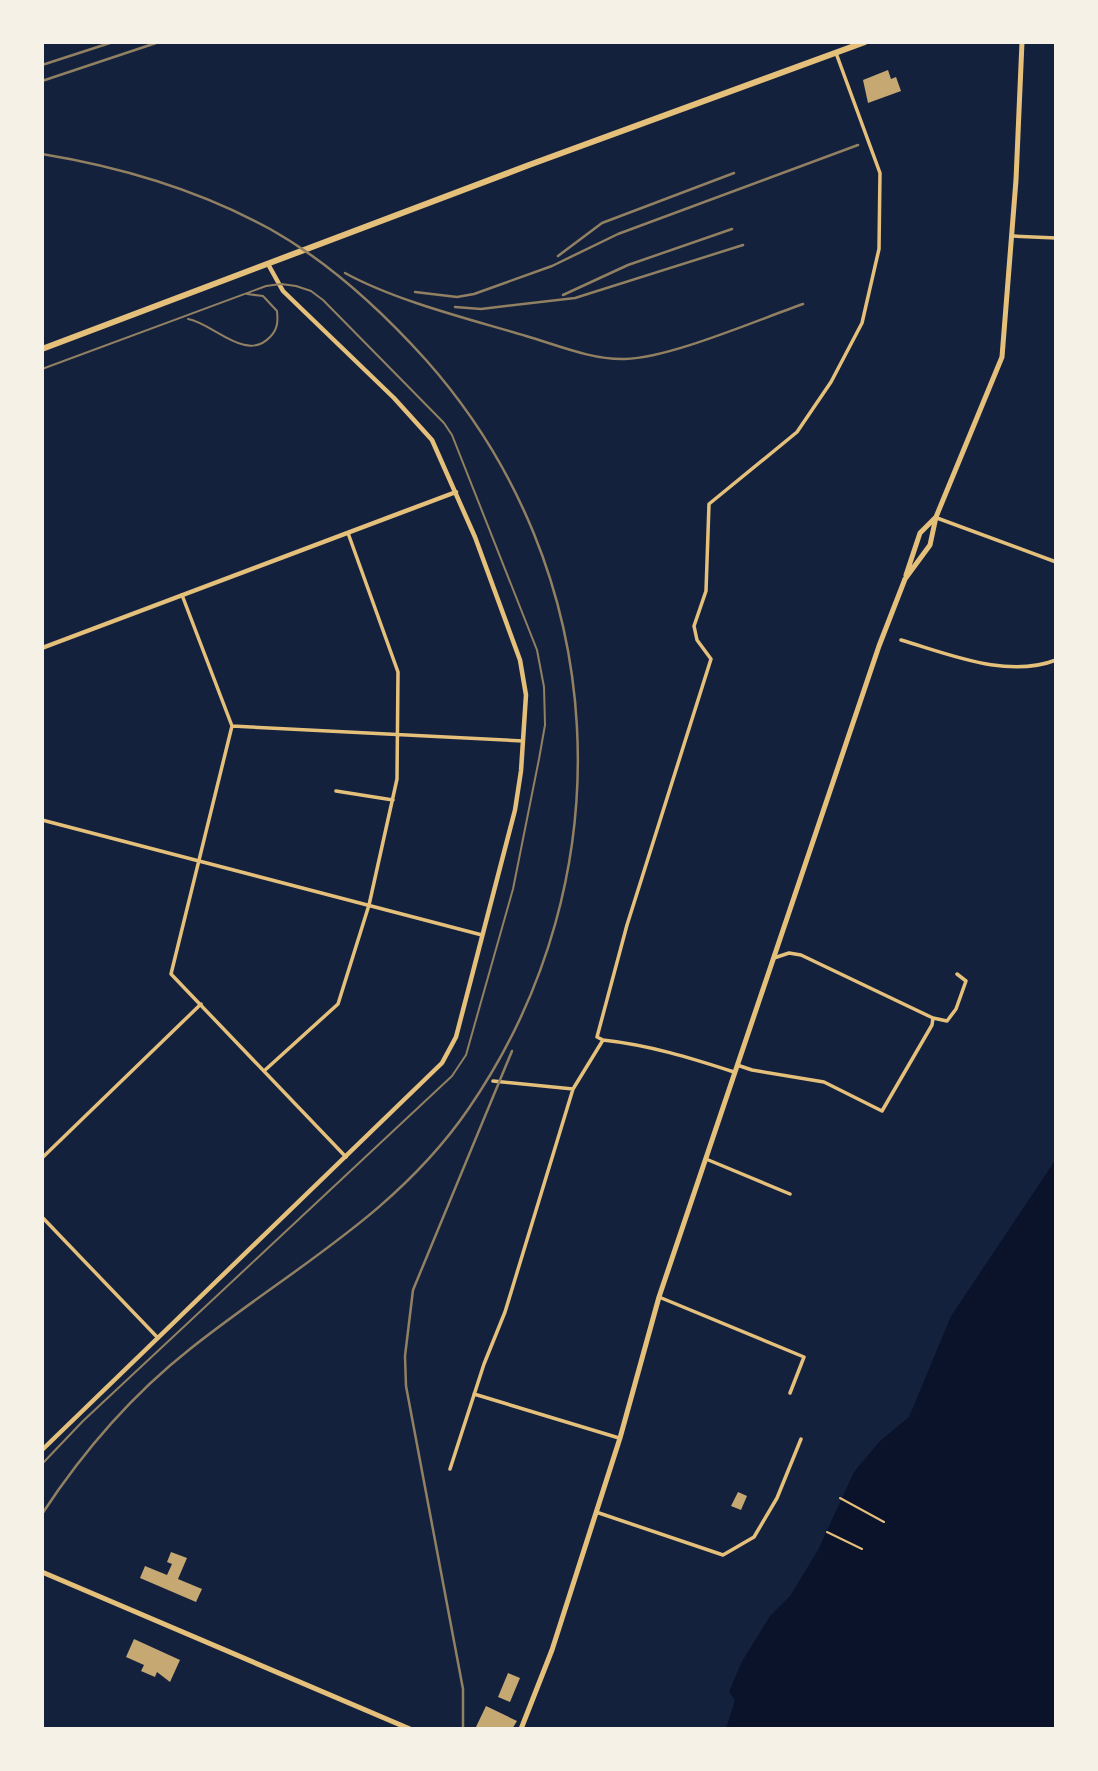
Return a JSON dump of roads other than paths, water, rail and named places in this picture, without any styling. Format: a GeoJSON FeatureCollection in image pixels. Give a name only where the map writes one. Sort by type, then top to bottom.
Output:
{"type":"FeatureCollection","features":[{"type":"Feature","properties":{"kind":"main road"},"geometry":{"type":"LineString","coordinates":[[42,349],[865,42]]}},
{"type":"Feature","properties":{"kind":"main road"},"geometry":{"type":"LineString","coordinates":[[905,579],[926,552],[936,517],[1002,358],[1012,236],[1022,42]]}},
{"type":"Feature","properties":{"kind":"main road"},"geometry":{"type":"LineString","coordinates":[[521,1729],[552,1650],[620,1438],[659,1297],[843,748],[920,533],[936,517]]}},
{"type":"Feature","properties":{"kind":"main road"},"geometry":{"type":"LineString","coordinates":[[42,1572],[410,1729]]}},
{"type":"Feature","properties":{"kind":"street"},"geometry":{"type":"LineString","coordinates":[[734,1072],[672,1052],[597,1037],[621,950],[711,659],[697,640],[694,626],[706,591],[709,504],[797,432],[851,349],[869,296],[880,239],[880,173],[836,53]]}},
{"type":"Feature","properties":{"kind":"street"},"geometry":{"type":"LineString","coordinates":[[1012,236],[1056,238]]}},
{"type":"Feature","properties":{"kind":"street"},"geometry":{"type":"LineString","coordinates":[[42,1450],[442,1063],[456,1037],[515,810],[526,695],[520,660],[439,453],[422,429],[283,292],[268,264]]}},
{"type":"Feature","properties":{"kind":"street"},"geometry":{"type":"LineString","coordinates":[[42,648],[456,492]]}},
{"type":"Feature","properties":{"kind":"street"},"geometry":{"type":"LineString","coordinates":[[936,517],[1056,562]]}},
{"type":"Feature","properties":{"kind":"street"},"geometry":{"type":"LineString","coordinates":[[264,1071],[338,1004],[369,905],[393,800],[398,672],[348,533]]}},
{"type":"Feature","properties":{"kind":"street"},"geometry":{"type":"LineString","coordinates":[[182,595],[232,726],[172,974],[346,1157]]}},
{"type":"Feature","properties":{"kind":"street"},"geometry":{"type":"LineString","coordinates":[[901,640],[965,659],[1017,668],[1056,660]]}},
{"type":"Feature","properties":{"kind":"street"},"geometry":{"type":"LineString","coordinates":[[232,726],[523,741]]}},
{"type":"Feature","properties":{"kind":"street"},"geometry":{"type":"LineString","coordinates":[[336,791],[393,800]]}},
{"type":"Feature","properties":{"kind":"street"},"geometry":{"type":"LineString","coordinates":[[42,820],[484,935]]}},
{"type":"Feature","properties":{"kind":"street"},"geometry":{"type":"LineString","coordinates":[[774,958],[789,953],[801,955],[933,1018],[947,1021],[956,1010],[966,981],[957,974]]}},
{"type":"Feature","properties":{"kind":"street"},"geometry":{"type":"LineString","coordinates":[[42,1158],[201,1004]]}},
{"type":"Feature","properties":{"kind":"street"},"geometry":{"type":"LineString","coordinates":[[737,1065],[824,1082],[882,1111],[933,1018]]}},
{"type":"Feature","properties":{"kind":"street"},"geometry":{"type":"LineString","coordinates":[[450,1469],[474,1394],[505,1312],[573,1089],[603,1040]]}},
{"type":"Feature","properties":{"kind":"street"},"geometry":{"type":"LineString","coordinates":[[493,1081],[573,1089]]}},
{"type":"Feature","properties":{"kind":"street"},"geometry":{"type":"LineString","coordinates":[[706,1159],[790,1194]]}},
{"type":"Feature","properties":{"kind":"street"},"geometry":{"type":"LineString","coordinates":[[42,1217],[158,1338]]}},
{"type":"Feature","properties":{"kind":"street"},"geometry":{"type":"LineString","coordinates":[[659,1297],[804,1357],[790,1393]]}},
{"type":"Feature","properties":{"kind":"street"},"geometry":{"type":"LineString","coordinates":[[474,1394],[620,1438]]}},
{"type":"Feature","properties":{"kind":"street"},"geometry":{"type":"LineString","coordinates":[[596,1511],[723,1555],[754,1536],[777,1499],[801,1439]]}},
{"type":"Feature","properties":{"kind":"water"},"geometry":{"type":"Polygon","coordinates":[[[1056,1159],[1056,1729],[726,1729],[735,1700],[729,1692],[741,1663],[770,1616],[790,1596],[818,1550],[854,1472],[880,1441],[909,1417],[951,1316],[1056,1159]]]}},
{"type":"Feature","properties":{"kind":"tram line"},"geometry":{"type":"LineString","coordinates":[[42,369],[266,286],[281,284],[311,291],[444,423],[452,435],[537,650],[544,687],[545,725],[513,889],[466,1055],[452,1076],[83,1421],[42,1464]]}},
{"type":"Feature","properties":{"kind":"tram line"},"geometry":{"type":"LineString","coordinates":[[188,319],[240,344],[261,344],[275,331],[277,311],[263,296],[247,294]]}},
{"type":"Feature","properties":{"kind":"railway"},"geometry":{"type":"LineString","coordinates":[[42,65],[113,42]]}},
{"type":"Feature","properties":{"kind":"railway"},"geometry":{"type":"LineString","coordinates":[[42,81],[159,42]]}},
{"type":"Feature","properties":{"kind":"railway"},"geometry":{"type":"LineString","coordinates":[[415,292],[457,297],[474,294],[552,266],[618,234],[858,145]]}},
{"type":"Feature","properties":{"kind":"railway"},"geometry":{"type":"LineString","coordinates":[[42,154],[130,173],[243,215],[313,256],[372,305],[409,341],[488,443],[534,533],[563,628],[577,726],[574,825],[556,923],[520,1018],[469,1108],[409,1180],[375,1210],[227,1320],[148,1385],[91,1447],[42,1514]]}},
{"type":"Feature","properties":{"kind":"railway"},"geometry":{"type":"LineString","coordinates":[[558,256],[602,223],[734,173]]}},
{"type":"Feature","properties":{"kind":"railway"},"geometry":{"type":"LineString","coordinates":[[563,295],[628,265],[732,229]]}},
{"type":"Feature","properties":{"kind":"railway"},"geometry":{"type":"LineString","coordinates":[[455,307],[481,309],[575,298],[743,245]]}},
{"type":"Feature","properties":{"kind":"railway"},"geometry":{"type":"LineString","coordinates":[[345,273],[433,309],[575,351],[613,359],[644,357],[665,352],[803,304]]}},
{"type":"Feature","properties":{"kind":"railway"},"geometry":{"type":"LineString","coordinates":[[463,1729],[463,1689],[406,1386],[405,1356],[413,1290],[512,1051]]}}]}
